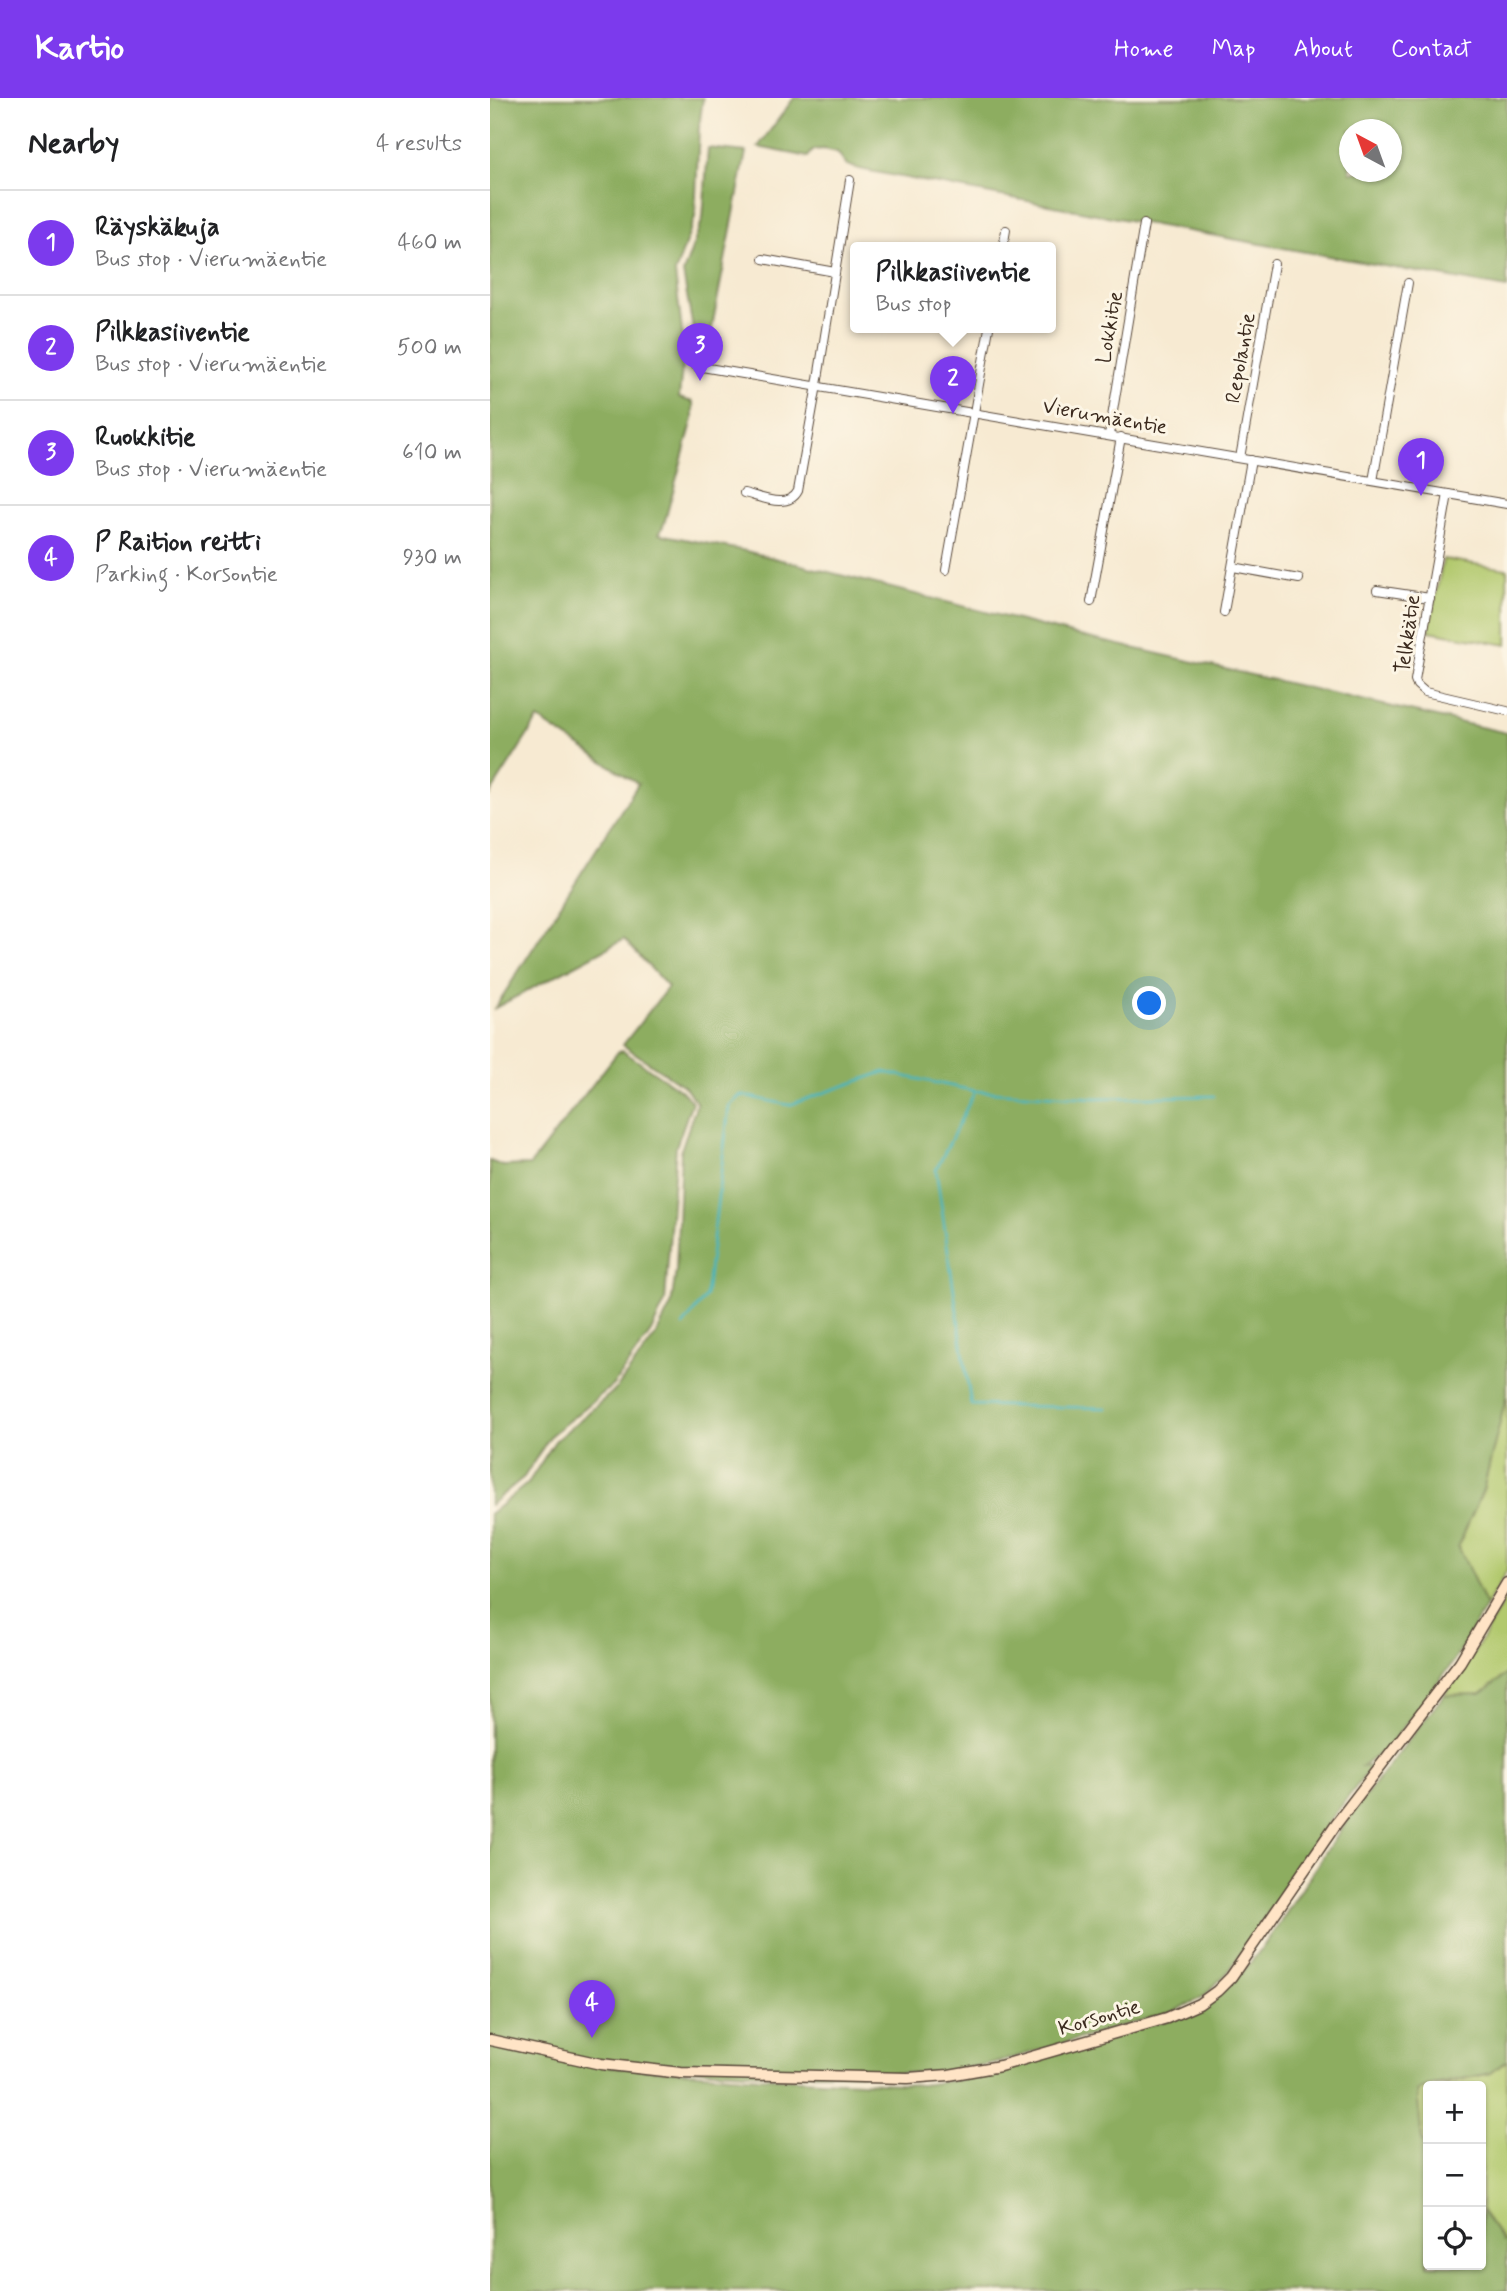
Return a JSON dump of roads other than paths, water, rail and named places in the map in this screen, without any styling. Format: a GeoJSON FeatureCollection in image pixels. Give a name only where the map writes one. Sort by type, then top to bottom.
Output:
{"type":"FeatureCollection","features":[{"type":"Feature","properties":{"kind":"main road","name":"Korsontie"},"geometry":{"type":"LineString","coordinates":[[490,2039],[601,2064],[681,2073],[908,2078],[949,2075],[1000,2066],[1167,2018],[1199,2004],[1231,1977],[1336,1824],[1432,1702],[1460,1662],[1507,1583]]}},
{"type":"Feature","properties":{"kind":"street"},"geometry":{"type":"LineString","coordinates":[[744,493],[785,502],[795,497],[798,491],[850,180]]}},
{"type":"Feature","properties":{"kind":"street","name":"Lokkitie"},"geometry":{"type":"LineString","coordinates":[[1109,435],[1144,224]]}},
{"type":"Feature","properties":{"kind":"street"},"geometry":{"type":"LineString","coordinates":[[1004,242],[1006,230]]}},
{"type":"Feature","properties":{"kind":"street"},"geometry":{"type":"LineString","coordinates":[[763,259],[835,272]]}},
{"type":"Feature","properties":{"kind":"street","name":"Repolantie"},"geometry":{"type":"LineString","coordinates":[[1240,458],[1274,264]]}},
{"type":"Feature","properties":{"kind":"street"},"geometry":{"type":"LineString","coordinates":[[1373,481],[1408,283]]}},
{"type":"Feature","properties":{"kind":"street"},"geometry":{"type":"LineString","coordinates":[[946,570],[988,333]]}},
{"type":"Feature","properties":{"kind":"street","name":"Vierumäentie"},"geometry":{"type":"LineString","coordinates":[[696,366],[1448,495],[1507,502]]}},
{"type":"Feature","properties":{"kind":"street"},"geometry":{"type":"LineString","coordinates":[[1091,602],[1121,437]]}},
{"type":"Feature","properties":{"kind":"street"},"geometry":{"type":"LineString","coordinates":[[1224,612],[1251,460]]}},
{"type":"Feature","properties":{"kind":"street","name":"Telkkätie"},"geometry":{"type":"LineString","coordinates":[[1448,495],[1415,680],[1425,692],[1507,711]]}},
{"type":"Feature","properties":{"kind":"street"},"geometry":{"type":"LineString","coordinates":[[1233,567],[1299,579]]}},
{"type":"Feature","properties":{"kind":"street"},"geometry":{"type":"LineString","coordinates":[[1377,590],[1430,598]]}},
{"type":"Feature","properties":{"kind":"waterway"},"geometry":{"type":"LineString","coordinates":[[683,1326],[706,1296],[729,1106],[741,1095],[789,1105],[884,1072],[975,1091],[1096,1098],[1214,1096]]}},
{"type":"Feature","properties":{"kind":"waterway"},"geometry":{"type":"LineString","coordinates":[[975,1091],[936,1170],[971,1405],[1107,1408]]}},
{"type":"Feature","properties":{"kind":"place","name":"Ruokkitie"},"geometry":{"type":"Point","coordinates":[700,381]}},
{"type":"Feature","properties":{"kind":"place","name":"Pilkkasiiventie"},"geometry":{"type":"Point","coordinates":[953,414]}},
{"type":"Feature","properties":{"kind":"place","name":"Räyskäkuja"},"geometry":{"type":"Point","coordinates":[1421,496]}},
{"type":"Feature","properties":{"kind":"place","name":"P Raition reitti"},"geometry":{"type":"Point","coordinates":[592,2038]}}]}
